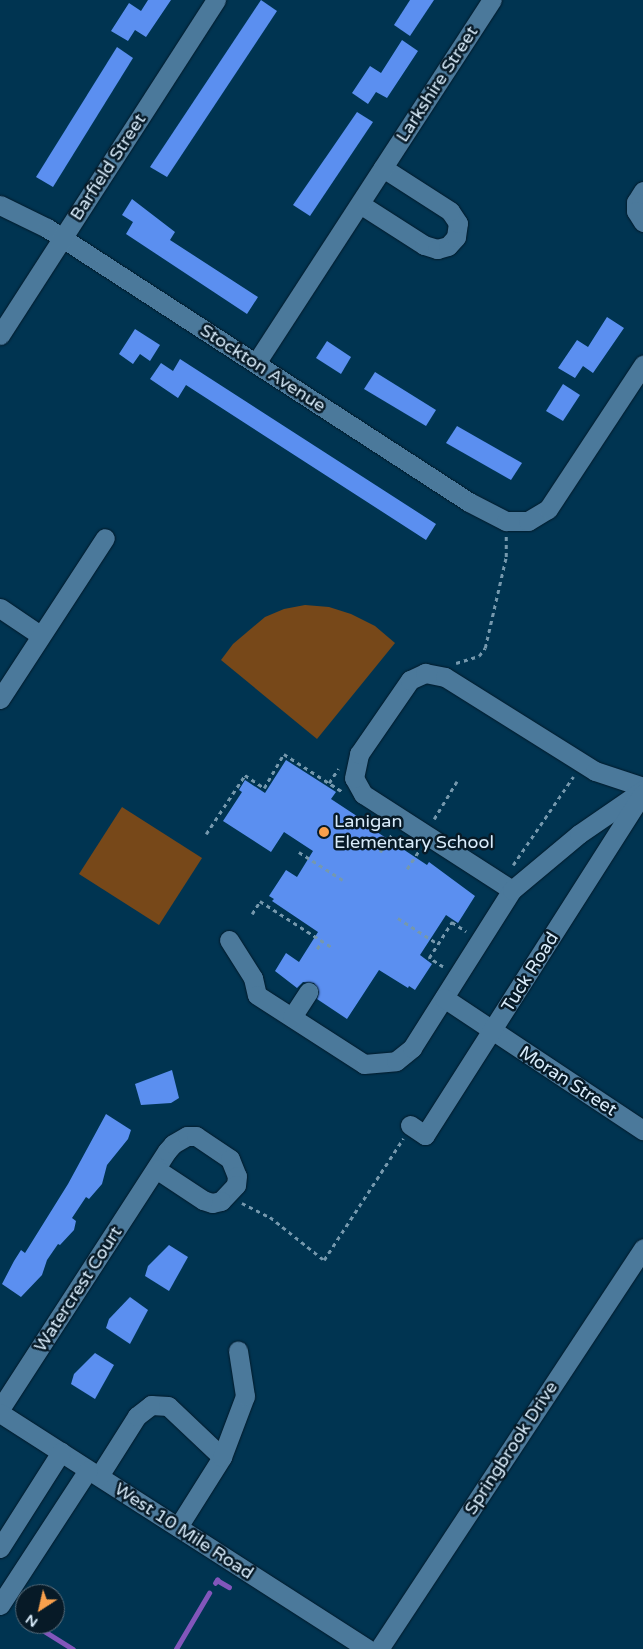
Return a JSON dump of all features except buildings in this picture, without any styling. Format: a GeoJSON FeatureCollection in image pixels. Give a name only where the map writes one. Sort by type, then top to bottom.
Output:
{"type":"FeatureCollection","features":[{"type":"Feature","properties":{"kind":"street","name":"Barfield Street"},"geometry":{"type":"LineString","coordinates":[[0,335],[216,0]]}},
{"type":"Feature","properties":{"kind":"street","name":"Larkshire Street"},"geometry":{"type":"LineString","coordinates":[[256,363],[492,0]]}},
{"type":"Feature","properties":{"kind":"street"},"geometry":{"type":"LineString","coordinates":[[360,204],[424,245],[437,249],[448,246],[456,237],[458,223],[450,212],[383,168]]}},
{"type":"Feature","properties":{"kind":"street"},"geometry":{"type":"LineString","coordinates":[[643,192],[636,202],[636,211],[643,222]]}},
{"type":"Feature","properties":{"kind":"street","name":"Stockton Avenue"},"geometry":{"type":"LineString","coordinates":[[0,205],[62,238],[469,502],[506,520],[528,521],[548,509],[636,389]]}},
{"type":"Feature","properties":{"kind":"street"},"geometry":{"type":"LineString","coordinates":[[636,389],[643,365]]}},
{"type":"Feature","properties":{"kind":"street"},"geometry":{"type":"LineString","coordinates":[[0,699],[105,538]]}},
{"type":"Feature","properties":{"kind":"street"},"geometry":{"type":"LineString","coordinates":[[0,608],[40,635]]}},
{"type":"Feature","properties":{"kind":"street"},"geometry":{"type":"LineString","coordinates":[[506,887],[363,794],[354,778],[359,754],[400,691],[410,680],[425,673],[445,677],[582,764],[643,790]]}},
{"type":"Feature","properties":{"kind":"street"},"geometry":{"type":"LineString","coordinates":[[229,940],[253,978],[257,995],[364,1064],[396,1061],[406,1055],[444,998],[506,887],[643,790]]}},
{"type":"Feature","properties":{"kind":"street","name":"Tuck Road"},"geometry":{"type":"LineString","coordinates":[[411,1125],[425,1135],[493,1031],[643,790]]}},
{"type":"Feature","properties":{"kind":"street"},"geometry":{"type":"LineString","coordinates":[[292,1017],[308,992]]}},
{"type":"Feature","properties":{"kind":"street","name":"Moran Street"},"geometry":{"type":"LineString","coordinates":[[444,998],[643,1130]]}},
{"type":"Feature","properties":{"kind":"street","name":"Watercrest Court"},"geometry":{"type":"LineString","coordinates":[[0,1409],[173,1144],[187,1136],[196,1136],[230,1159],[235,1168],[236,1185],[228,1196]]}},
{"type":"Feature","properties":{"kind":"street"},"geometry":{"type":"LineString","coordinates":[[156,1169],[203,1200],[221,1201],[228,1196]]}},
{"type":"Feature","properties":{"kind":"street","name":"Springbrook Drive"},"geometry":{"type":"LineString","coordinates":[[380,1649],[643,1248]]}},
{"type":"Feature","properties":{"kind":"street"},"geometry":{"type":"LineString","coordinates":[[178,1527],[222,1457],[245,1396],[238,1352]]}},
{"type":"Feature","properties":{"kind":"street"},"geometry":{"type":"LineString","coordinates":[[0,1605],[93,1473],[136,1416],[151,1405],[168,1406],[222,1457]]}},
{"type":"Feature","properties":{"kind":"street","name":"West 10 Mile Road"},"geometry":{"type":"LineString","coordinates":[[0,1413],[367,1649]]}},
{"type":"Feature","properties":{"kind":"street"},"geometry":{"type":"LineString","coordinates":[[0,1548],[60,1452]]}},
{"type":"Feature","properties":{"kind":"path"},"geometry":{"type":"LineString","coordinates":[[453,665],[479,656],[486,648],[506,557],[506,520]]}},
{"type":"Feature","properties":{"kind":"path"},"geometry":{"type":"LineString","coordinates":[[206,834],[244,775],[264,788],[284,754],[351,798]]}},
{"type":"Feature","properties":{"kind":"path"},"geometry":{"type":"LineString","coordinates":[[506,887],[582,764]]}},
{"type":"Feature","properties":{"kind":"path"},"geometry":{"type":"LineString","coordinates":[[329,783],[339,767]]}},
{"type":"Feature","properties":{"kind":"path"},"geometry":{"type":"LineString","coordinates":[[380,852],[396,827]]}},
{"type":"Feature","properties":{"kind":"path"},"geometry":{"type":"LineString","coordinates":[[299,852],[343,880]]}},
{"type":"Feature","properties":{"kind":"path"},"geometry":{"type":"LineString","coordinates":[[252,914],[260,901],[333,948]]}},
{"type":"Feature","properties":{"kind":"path"},"geometry":{"type":"LineString","coordinates":[[398,918],[438,944]]}},
{"type":"Feature","properties":{"kind":"path"},"geometry":{"type":"LineString","coordinates":[[448,971],[429,960],[438,944],[453,921],[471,935]]}},
{"type":"Feature","properties":{"kind":"path"},"geometry":{"type":"LineString","coordinates":[[318,949],[322,941]]}},
{"type":"Feature","properties":{"kind":"path"},"geometry":{"type":"LineString","coordinates":[[228,1196],[270,1217],[324,1260],[411,1125]]}},
{"type":"Feature","properties":{"kind":"shaded area"},"geometry":{"type":"Polygon","coordinates":[[[305,605],[329,607],[351,614],[375,626],[395,643],[317,739],[221,660],[233,644],[265,617],[284,609],[305,605]]]}},
{"type":"Feature","properties":{"kind":"shaded area"},"geometry":{"type":"Polygon","coordinates":[[[122,807],[202,858],[159,925],[79,874],[122,807]]]}},
{"type":"Feature","properties":{"kind":"waterway"},"geometry":{"type":"LineString","coordinates":[[215,1583],[217,1580],[229,1587]]}},
{"type":"Feature","properties":{"kind":"waterway"},"geometry":{"type":"LineString","coordinates":[[176,1649],[209,1593]]}},
{"type":"Feature","properties":{"kind":"waterway"},"geometry":{"type":"LineString","coordinates":[[49,1634],[73,1649]]}},
{"type":"Feature","properties":{"kind":"place","name":"Lanigan Elementary School"},"geometry":{"type":"Point","coordinates":[324,832]}}]}
